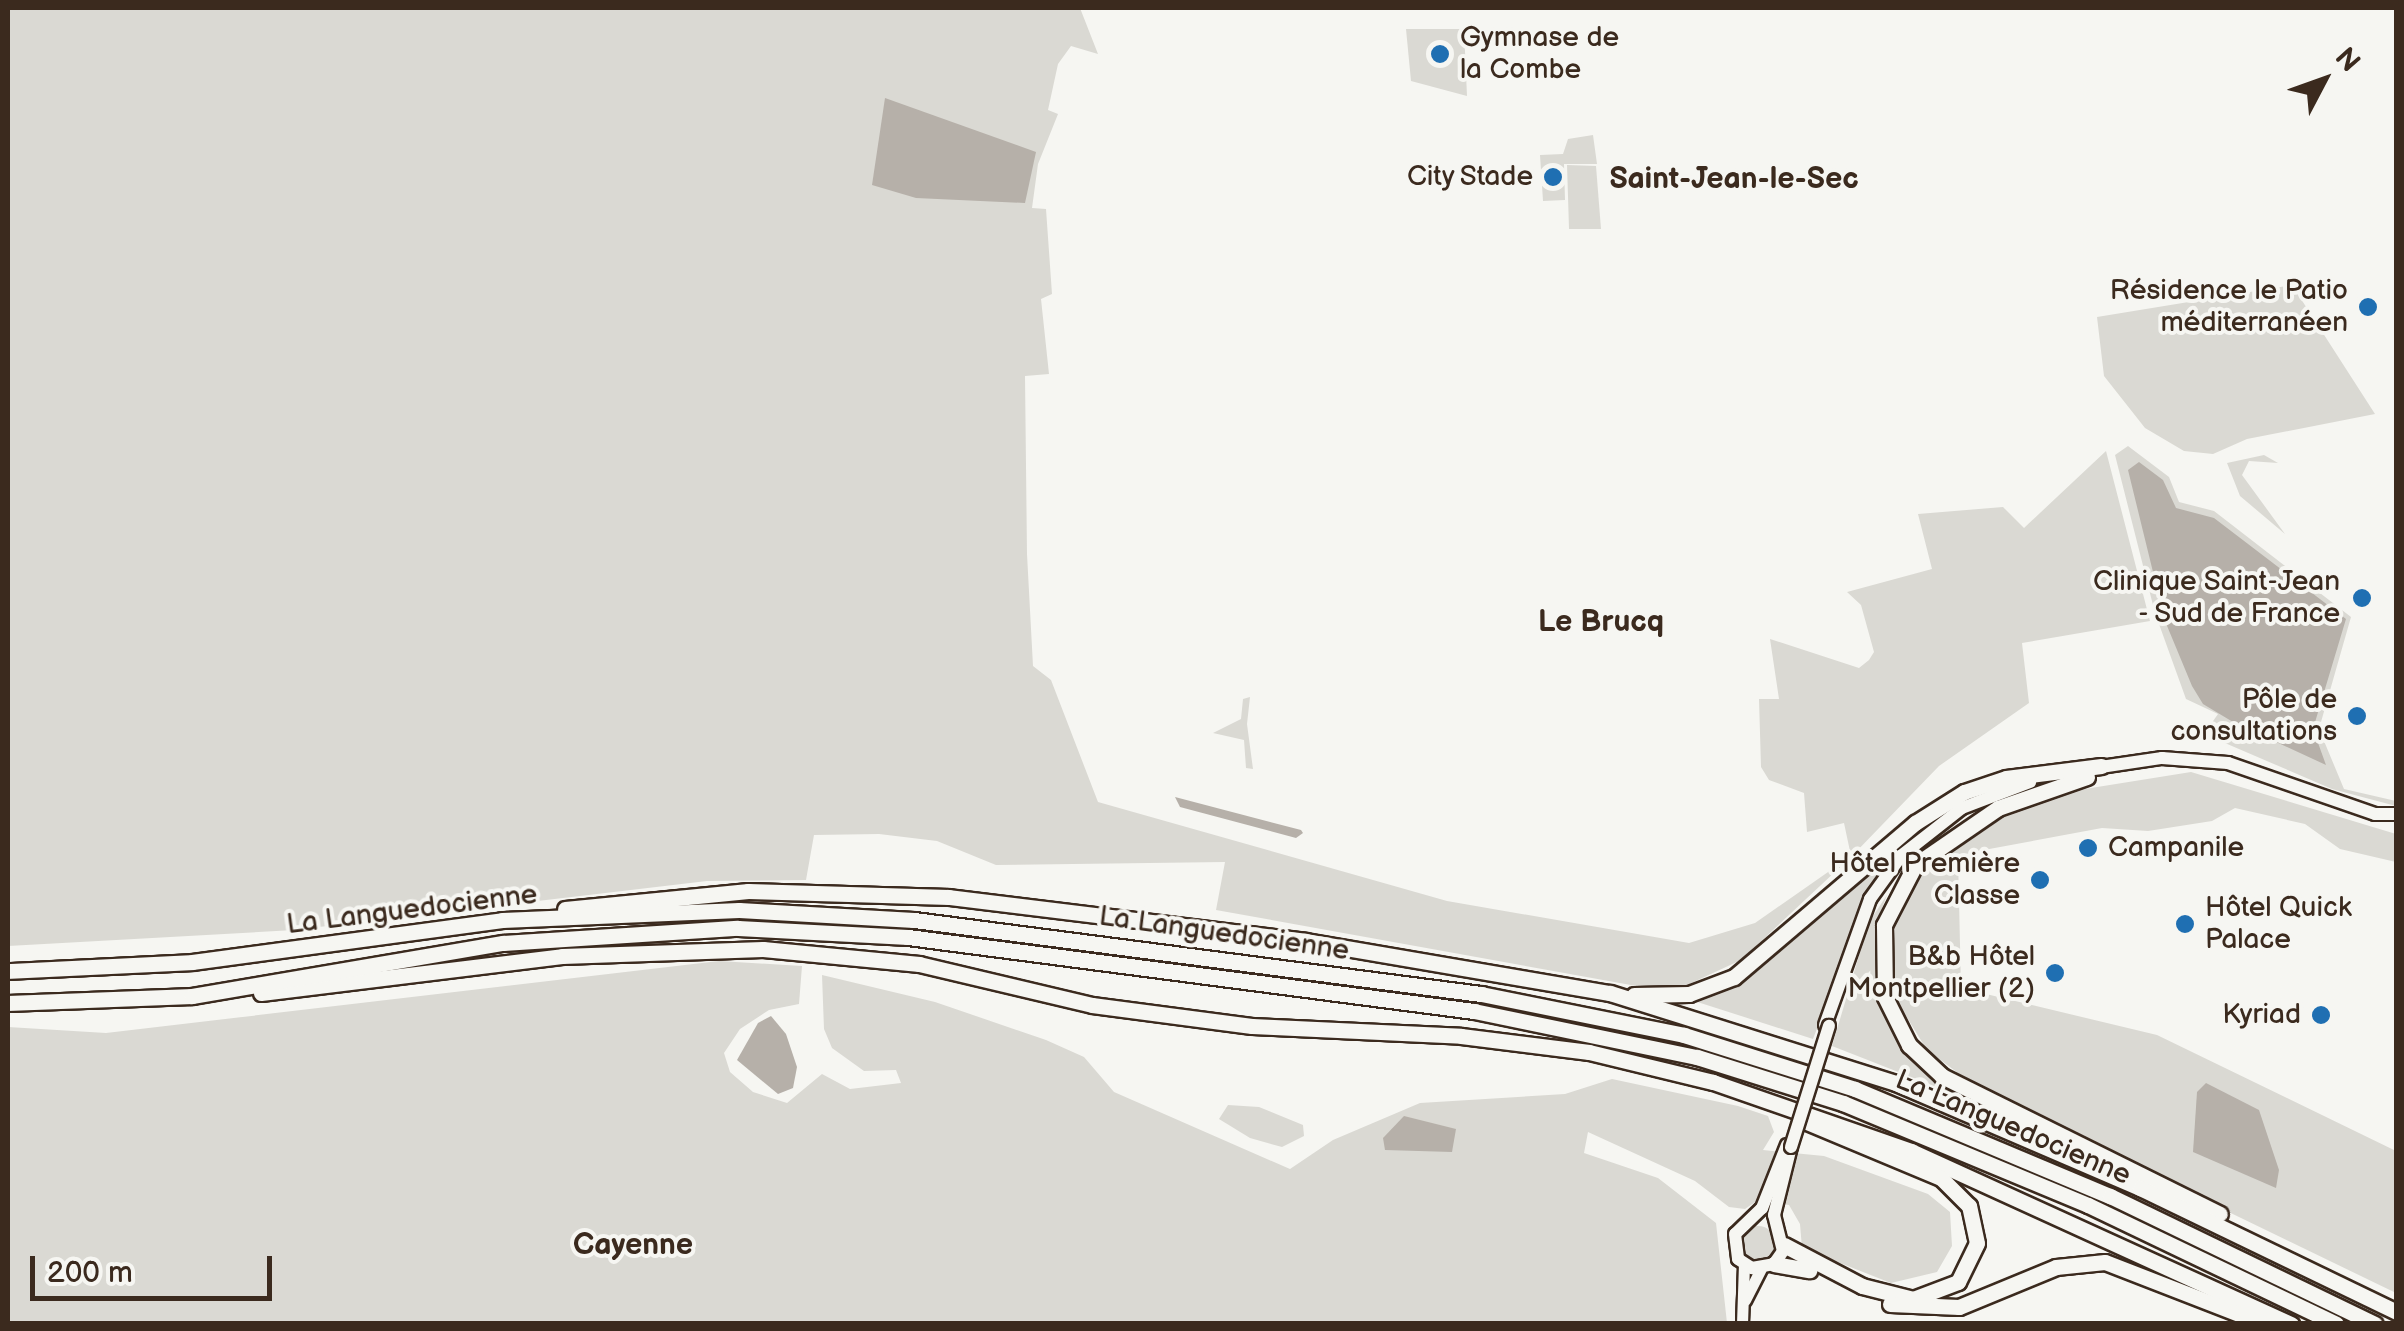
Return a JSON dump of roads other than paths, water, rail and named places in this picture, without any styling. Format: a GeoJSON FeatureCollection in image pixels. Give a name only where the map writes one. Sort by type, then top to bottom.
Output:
{"type":"FeatureCollection","features":[{"type":"Feature","properties":{"kind":"highway"},"geometry":{"type":"LineString","coordinates":[[1610,994],[1678,996],[1717,986],[1950,799],[1995,781],[2102,766]]}},
{"type":"Feature","properties":{"kind":"highway"},"geometry":{"type":"LineString","coordinates":[[2087,777],[1984,815],[1909,872],[1888,910],[1880,952],[1885,997],[1900,1031],[1922,1060],[1960,1087],[2251,1230],[2390,1309]]}},
{"type":"Feature","properties":{"kind":"highway"},"geometry":{"type":"LineString","coordinates":[[502,920],[696,894],[950,897],[1304,941],[1610,994],[1896,1083],[2140,1188],[2390,1309]]}},
{"type":"Feature","properties":{"kind":"highway","name":"La Languedocienne"},"geometry":{"type":"LineString","coordinates":[[8,971],[192,962],[502,920],[707,910],[875,916],[1590,1013],[1745,1052],[1884,1100],[2110,1196],[2374,1324]]}},
{"type":"Feature","properties":{"kind":"highway","name":"La Languedocienne"},"geometry":{"type":"LineString","coordinates":[[8,1003],[192,996],[537,939],[751,928],[926,939],[1474,1011],[1697,1056],[1843,1103],[2088,1205],[2336,1324]]}},
{"type":"Feature","properties":{"kind":"highway"},"geometry":{"type":"LineString","coordinates":[[192,996],[328,988],[593,953],[799,951],[919,964],[1092,1005],[1252,1026],[1564,1048],[1713,1082],[1910,1151],[2291,1324]]}},
{"type":"Feature","properties":{"kind":"highway"},"geometry":{"type":"LineString","coordinates":[[1713,1082],[1941,1178],[1969,1206],[1977,1243],[1958,1282],[1913,1298],[1862,1286],[1784,1244]]}},
{"type":"Feature","properties":{"kind":"highway"},"geometry":{"type":"LineString","coordinates":[[1767,1267],[1925,1310],[1968,1304],[2066,1265],[2105,1262],[2266,1324]]}},
{"type":"Feature","properties":{"kind":"main road"},"geometry":{"type":"LineString","coordinates":[[1789,1146],[1762,1208],[1733,1242],[1744,1265],[1767,1267],[1784,1244],[1777,1227],[1776,1197],[1870,900],[1902,855],[1941,822],[1990,795],[2102,766],[2162,758],[2228,763],[2376,814],[2396,814]]}},
{"type":"Feature","properties":{"kind":"main road"},"geometry":{"type":"LineString","coordinates":[[1827,1026],[1874,902],[1924,840],[1990,799],[2165,764],[2222,769],[2396,824]]}},
{"type":"Feature","properties":{"kind":"main road"},"geometry":{"type":"LineString","coordinates":[[1750,1220],[1777,1227]]}},
{"type":"Feature","properties":{"kind":"street"},"geometry":{"type":"LineString","coordinates":[[1742,1324],[1744,1265]]}},
{"type":"Feature","properties":{"kind":"street"},"geometry":{"type":"LineString","coordinates":[[1743,1304],[1767,1267]]}},
{"type":"Feature","properties":{"kind":"place","name":"Gymnase de la Combe"},"geometry":{"type":"Point","coordinates":[1440,54]}},
{"type":"Feature","properties":{"kind":"place","name":"City Stade"},"geometry":{"type":"Point","coordinates":[1553,177]}},
{"type":"Feature","properties":{"kind":"place","name":"Résidence le Patio méditerranéen"},"geometry":{"type":"Point","coordinates":[2368,307]}},
{"type":"Feature","properties":{"kind":"place","name":"Clinique Saint-Jean - Sud de France"},"geometry":{"type":"Point","coordinates":[2362,598]}},
{"type":"Feature","properties":{"kind":"place","name":"Pôle de consultations"},"geometry":{"type":"Point","coordinates":[2357,716]}},
{"type":"Feature","properties":{"kind":"place","name":"Campanile"},"geometry":{"type":"Point","coordinates":[2088,848]}},
{"type":"Feature","properties":{"kind":"place","name":"Hôtel Première Classe"},"geometry":{"type":"Point","coordinates":[2040,880]}},
{"type":"Feature","properties":{"kind":"place","name":"Hôtel Quick Palace"},"geometry":{"type":"Point","coordinates":[2185,924]}},
{"type":"Feature","properties":{"kind":"place","name":"B&b Hôtel Montpellier (2)"},"geometry":{"type":"Point","coordinates":[2055,973]}},
{"type":"Feature","properties":{"kind":"place","name":"Kyriad"},"geometry":{"type":"Point","coordinates":[2321,1015]}},
{"type":"Feature","properties":{"kind":"district","name":"Saint-Jean-le-Sec"},"geometry":{"type":"Point","coordinates":[1734,179]}},
{"type":"Feature","properties":{"kind":"district","name":"Le Brucq"},"geometry":{"type":"Point","coordinates":[1601,622]}},
{"type":"Feature","properties":{"kind":"district","name":"Cayenne"},"geometry":{"type":"Point","coordinates":[633,1245]}}]}
